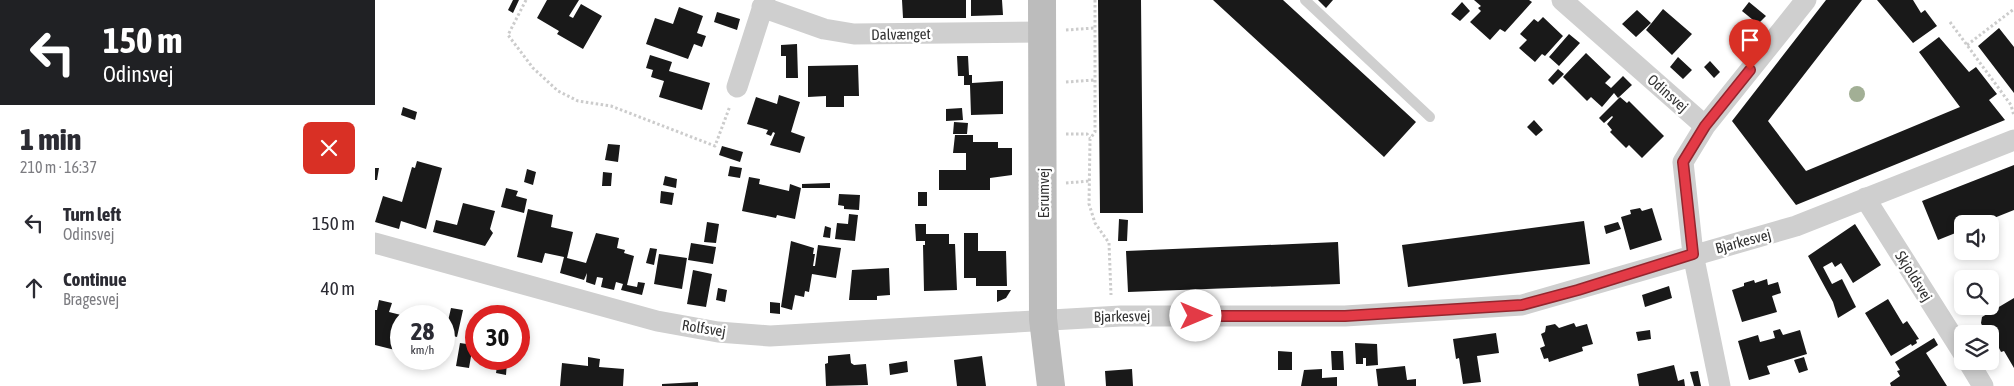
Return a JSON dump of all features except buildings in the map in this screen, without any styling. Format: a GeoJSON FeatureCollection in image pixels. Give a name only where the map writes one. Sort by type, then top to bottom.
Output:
{"type":"FeatureCollection","features":[{"type":"Feature","properties":{"kind":"street","name":"Esrumvej"},"geometry":{"type":"LineString","coordinates":[[1042,0],[1043,319],[1051,386]]}},
{"type":"Feature","properties":{"kind":"street","name":"Odinsvej"},"geometry":{"type":"LineString","coordinates":[[1562,0],[1705,126]]}},
{"type":"Feature","properties":{"kind":"street"},"geometry":{"type":"LineString","coordinates":[[1720,386],[1693,254],[1683,162],[1705,126],[1806,0]]}},
{"type":"Feature","properties":{"kind":"street","name":"Dalvænget"},"geometry":{"type":"LineString","coordinates":[[737,87],[764,4],[824,29],[854,34],[1043,32]]}},
{"type":"Feature","properties":{"kind":"street","name":"Bjarkesvej"},"geometry":{"type":"LineString","coordinates":[[1043,319],[1112,316],[1345,316],[1522,305],[1578,290],[1693,254],[1796,226],[2014,140]]}},
{"type":"Feature","properties":{"kind":"street","name":"Skjoldsvej"},"geometry":{"type":"LineString","coordinates":[[1865,198],[1954,339]]}},
{"type":"Feature","properties":{"kind":"street","name":"Rolfsvej"},"geometry":{"type":"LineString","coordinates":[[375,243],[657,321],[717,332],[771,336],[1043,319]]}},
{"type":"Feature","properties":{"kind":"street"},"geometry":{"type":"LineString","coordinates":[[1973,370],[1983,386]]}},
{"type":"Feature","properties":{"kind":"lane"},"geometry":{"type":"LineString","coordinates":[[1305,0],[1429,117]]}},
{"type":"Feature","properties":{"kind":"path"},"geometry":{"type":"LineString","coordinates":[[526,0],[508,35],[533,68],[558,90],[577,101],[611,106],[715,146],[737,87]]}},
{"type":"Feature","properties":{"kind":"path"},"geometry":{"type":"LineString","coordinates":[[1095,0],[1095,132],[1090,139],[1089,204],[1095,223],[1109,243],[1112,316]]}},
{"type":"Feature","properties":{"kind":"path"},"geometry":{"type":"LineString","coordinates":[[1967,46],[2014,10]]}},
{"type":"Feature","properties":{"kind":"path"},"geometry":{"type":"LineString","coordinates":[[1950,22],[2011,105],[2014,116]]}},
{"type":"Feature","properties":{"kind":"route"},"geometry":{"type":"LineString","coordinates":[[1196,316],[1345,316],[1522,305],[1578,290],[1693,254],[1683,162],[1705,126],[1750,70]]}}]}
